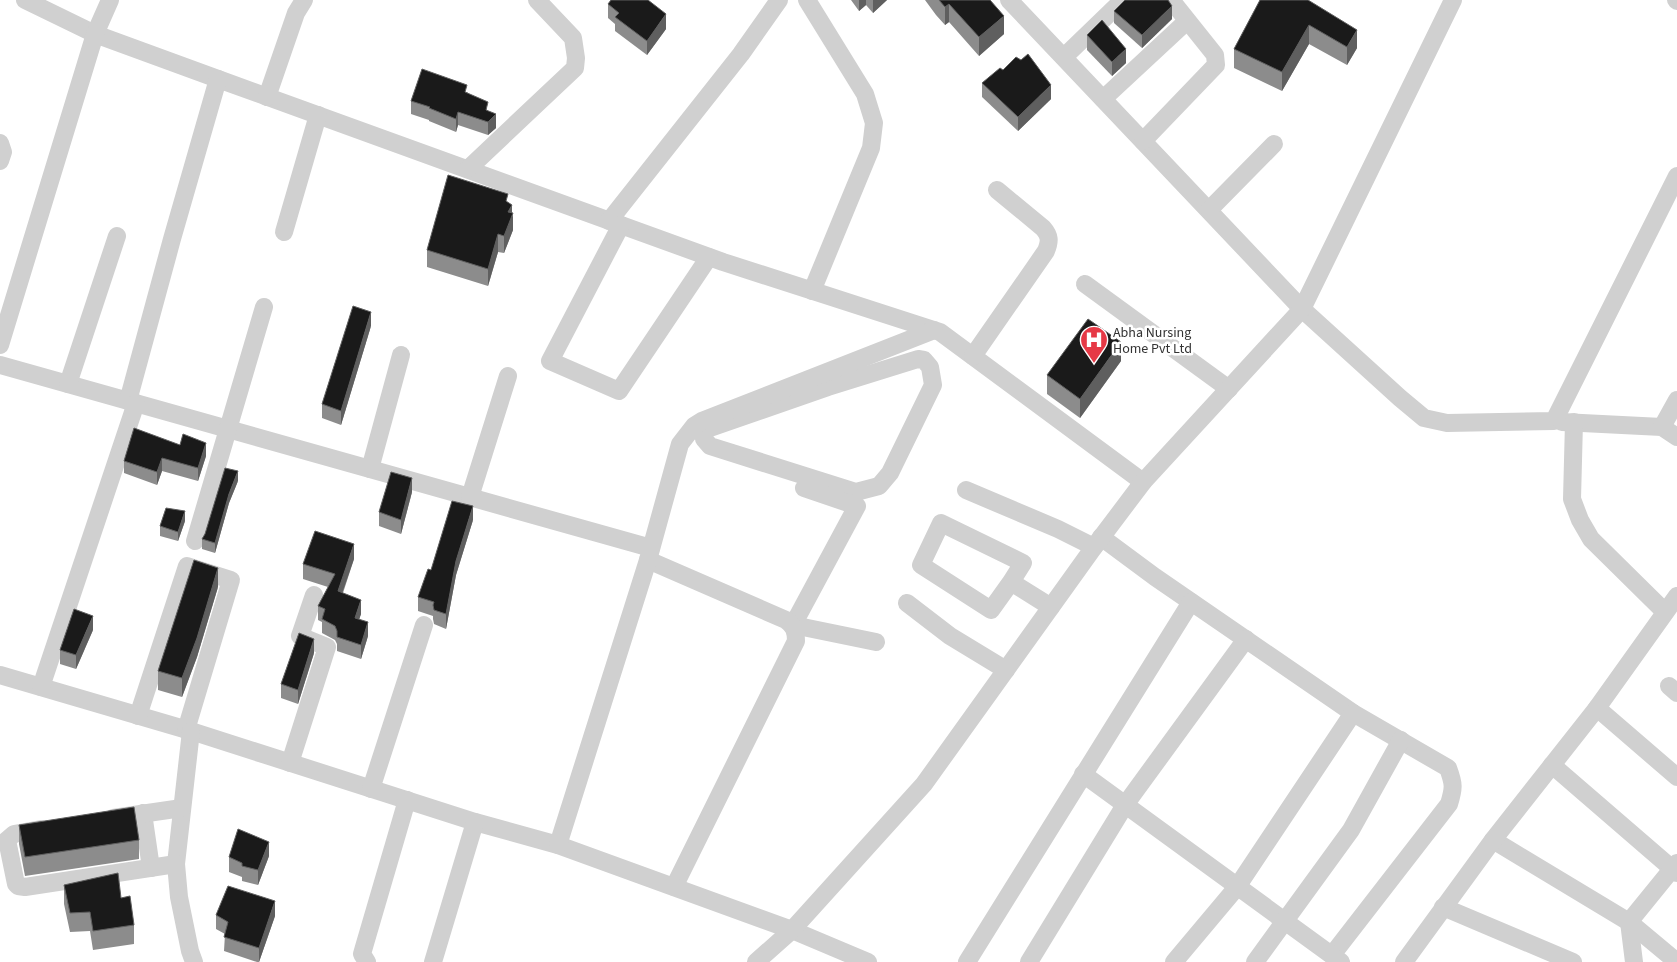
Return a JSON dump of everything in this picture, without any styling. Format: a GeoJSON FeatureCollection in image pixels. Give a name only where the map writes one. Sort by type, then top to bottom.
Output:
{"type":"FeatureCollection","features":[{"type":"Feature","properties":{"kind":"street"},"geometry":{"type":"LineString","coordinates":[[25,0],[95,34],[468,170],[709,256],[940,332],[1143,482]]}},
{"type":"Feature","properties":{"kind":"street"},"geometry":{"type":"LineString","coordinates":[[0,345],[95,34],[110,0]]}},
{"type":"Feature","properties":{"kind":"street"},"geometry":{"type":"LineString","coordinates":[[267,97],[296,13],[304,0]]}},
{"type":"Feature","properties":{"kind":"street"},"geometry":{"type":"LineString","coordinates":[[468,170],[575,68],[576,58],[573,38],[537,0]]}},
{"type":"Feature","properties":{"kind":"street"},"geometry":{"type":"LineString","coordinates":[[709,256],[619,391],[550,360],[615,223],[779,0]]}},
{"type":"Feature","properties":{"kind":"street"},"geometry":{"type":"LineString","coordinates":[[807,0],[865,94],[874,122],[871,148],[812,290]]}},
{"type":"Feature","properties":{"kind":"street"},"geometry":{"type":"LineString","coordinates":[[1009,0],[1302,309],[1424,418],[1447,423],[1574,422],[1670,432],[1677,400]]}},
{"type":"Feature","properties":{"kind":"street"},"geometry":{"type":"LineString","coordinates":[[1064,57],[1123,0]]}},
{"type":"Feature","properties":{"kind":"street"},"geometry":{"type":"LineString","coordinates":[[1143,141],[1216,65],[1215,55],[1171,0]]}},
{"type":"Feature","properties":{"kind":"street"},"geometry":{"type":"LineString","coordinates":[[756,962],[792,930],[924,784],[1143,482],[1302,309],[1453,0]]}},
{"type":"Feature","properties":{"kind":"street"},"geometry":{"type":"LineString","coordinates":[[1103,99],[1187,21]]}},
{"type":"Feature","properties":{"kind":"street"},"geometry":{"type":"LineString","coordinates":[[41,687],[132,402],[172,239],[218,79]]}},
{"type":"Feature","properties":{"kind":"street"},"geometry":{"type":"LineString","coordinates":[[284,232],[318,115]]}},
{"type":"Feature","properties":{"kind":"street"},"geometry":{"type":"LineString","coordinates":[[0,143],[3,152],[0,161]]}},
{"type":"Feature","properties":{"kind":"street"},"geometry":{"type":"LineString","coordinates":[[1209,210],[1274,144]]}},
{"type":"Feature","properties":{"kind":"street"},"geometry":{"type":"LineString","coordinates":[[1554,421],[1677,176]]}},
{"type":"Feature","properties":{"kind":"street"},"geometry":{"type":"LineString","coordinates":[[973,356],[1046,251],[1049,242],[1049,235],[1043,228],[997,190]]}},
{"type":"Feature","properties":{"kind":"street"},"geometry":{"type":"LineString","coordinates":[[68,384],[117,236]]}},
{"type":"Feature","properties":{"kind":"street"},"geometry":{"type":"LineString","coordinates":[[1084,284],[1229,389]]}},
{"type":"Feature","properties":{"kind":"street"},"geometry":{"type":"LineString","coordinates":[[195,541],[264,307]]}},
{"type":"Feature","properties":{"kind":"street"},"geometry":{"type":"LineString","coordinates":[[558,845],[649,554],[680,444],[694,426],[702,421],[808,387],[918,359],[924,360],[930,367],[934,385],[890,473],[879,486],[856,492],[710,446],[704,439],[704,432],[707,429],[808,387],[934,330]]}},
{"type":"Feature","properties":{"kind":"street"},"geometry":{"type":"LineString","coordinates":[[370,469],[401,355]]}},
{"type":"Feature","properties":{"kind":"street"},"geometry":{"type":"LineString","coordinates":[[0,365],[470,497],[649,554],[786,620],[793,626],[876,642]]}},
{"type":"Feature","properties":{"kind":"street"},"geometry":{"type":"LineString","coordinates":[[470,497],[508,376]]}},
{"type":"Feature","properties":{"kind":"street"},"geometry":{"type":"LineString","coordinates":[[1404,962],[1493,840],[1597,708],[1672,607],[1591,539],[1580,520],[1572,499],[1574,422]]}},
{"type":"Feature","properties":{"kind":"street"},"geometry":{"type":"LineString","coordinates":[[674,887],[796,641],[793,626],[857,506],[680,444]]}},
{"type":"Feature","properties":{"kind":"street"},"geometry":{"type":"LineString","coordinates":[[966,490],[1058,529],[1098,542],[1192,602],[1353,713],[1448,768],[1454,789],[1449,804],[1337,959],[1083,774]]}},
{"type":"Feature","properties":{"kind":"street"},"geometry":{"type":"LineString","coordinates":[[941,523],[1023,563],[1011,582],[991,610],[921,565],[941,523]]}},
{"type":"Feature","properties":{"kind":"street"},"geometry":{"type":"LineString","coordinates":[[138,716],[187,566],[231,580],[189,730],[176,864],[181,906],[194,962]]}},
{"type":"Feature","properties":{"kind":"street"},"geometry":{"type":"LineString","coordinates":[[1011,582],[1051,608]]}},
{"type":"Feature","properties":{"kind":"street"},"geometry":{"type":"LineString","coordinates":[[290,763],[327,647],[300,636],[314,595]]}},
{"type":"Feature","properties":{"kind":"street"},"geometry":{"type":"LineString","coordinates":[[967,962],[1192,602]]}},
{"type":"Feature","properties":{"kind":"street"},"geometry":{"type":"LineString","coordinates":[[907,603],[950,636],[1006,670]]}},
{"type":"Feature","properties":{"kind":"street"},"geometry":{"type":"LineString","coordinates":[[372,789],[424,625]]}},
{"type":"Feature","properties":{"kind":"street"},"geometry":{"type":"LineString","coordinates":[[1029,962],[1126,805],[1246,639]]}},
{"type":"Feature","properties":{"kind":"street"},"geometry":{"type":"LineString","coordinates":[[0,675],[189,730],[475,822],[558,845],[792,930],[868,962]]}},
{"type":"Feature","properties":{"kind":"street"},"geometry":{"type":"LineString","coordinates":[[1597,708],[1677,778]]}},
{"type":"Feature","properties":{"kind":"street"},"geometry":{"type":"LineString","coordinates":[[1174,962],[1237,887],[1353,713]]}},
{"type":"Feature","properties":{"kind":"street"},"geometry":{"type":"LineString","coordinates":[[1255,962],[1351,830],[1401,740]]}},
{"type":"Feature","properties":{"kind":"street"},"geometry":{"type":"LineString","coordinates":[[1552,765],[1676,868],[1629,922],[1634,962]]}},
{"type":"Feature","properties":{"kind":"street"},"geometry":{"type":"LineString","coordinates":[[367,962],[362,954],[407,800]]}},
{"type":"Feature","properties":{"kind":"street"},"geometry":{"type":"LineString","coordinates":[[93,821],[182,808]]}},
{"type":"Feature","properties":{"kind":"street"},"geometry":{"type":"LineString","coordinates":[[143,814],[151,868]]}},
{"type":"Feature","properties":{"kind":"street"},"geometry":{"type":"LineString","coordinates":[[432,962],[475,822]]}},
{"type":"Feature","properties":{"kind":"street"},"geometry":{"type":"LineString","coordinates":[[54,827],[14,834],[7,840],[18,886],[25,887],[176,864]]}},
{"type":"Feature","properties":{"kind":"street"},"geometry":{"type":"LineString","coordinates":[[1493,840],[1629,922],[1676,962]]}},
{"type":"Feature","properties":{"kind":"street"},"geometry":{"type":"LineString","coordinates":[[1443,907],[1573,962]]}},
{"type":"Feature","properties":{"kind":"building"},"geometry":{"type":"Polygon","coordinates":[[[611,0],[648,0],[666,14],[647,41],[615,17],[619,13],[608,4],[611,0]]]}},
{"type":"Feature","properties":{"kind":"building"},"geometry":{"type":"Polygon","coordinates":[[[939,0],[990,0],[1004,16],[979,37],[949,4],[945,7],[939,0]]]}},
{"type":"Feature","properties":{"kind":"building"},"geometry":{"type":"Polygon","coordinates":[[[1125,0],[1168,0],[1172,6],[1142,35],[1114,11],[1125,0]]]}},
{"type":"Feature","properties":{"kind":"building"},"geometry":{"type":"Polygon","coordinates":[[[1260,0],[1308,0],[1357,30],[1347,47],[1309,25],[1282,72],[1234,49],[1260,0]]]}},
{"type":"Feature","properties":{"kind":"building"},"geometry":{"type":"Polygon","coordinates":[[[1102,20],[1126,49],[1112,62],[1087,35],[1102,20]]]}},
{"type":"Feature","properties":{"kind":"building"},"geometry":{"type":"Polygon","coordinates":[[[1028,54],[1051,85],[1018,117],[982,83],[1000,68],[1003,70],[1016,57],[1021,60],[1028,54]]]}},
{"type":"Feature","properties":{"kind":"building"},"geometry":{"type":"Polygon","coordinates":[[[422,69],[467,85],[465,92],[488,102],[486,110],[496,114],[488,122],[458,112],[456,119],[411,101],[422,69]]]}},
{"type":"Feature","properties":{"kind":"building"},"geometry":{"type":"Polygon","coordinates":[[[448,175],[508,194],[506,201],[512,205],[508,212],[513,213],[504,236],[498,234],[488,269],[427,250],[448,175]]]}},
{"type":"Feature","properties":{"kind":"building"},"geometry":{"type":"Polygon","coordinates":[[[353,306],[371,312],[341,411],[322,404],[353,306]]]}},
{"type":"Feature","properties":{"kind":"building"},"geometry":{"type":"Polygon","coordinates":[[[1088,319],[1121,342],[1080,399],[1047,375],[1088,319]]]}},
{"type":"Feature","properties":{"kind":"building"},"geometry":{"type":"Polygon","coordinates":[[[134,428],[180,445],[183,434],[206,443],[198,468],[162,458],[157,472],[124,461],[134,428]]]}},
{"type":"Feature","properties":{"kind":"building"},"geometry":{"type":"Polygon","coordinates":[[[225,468],[238,471],[229,494],[215,543],[202,539],[225,468]]]}},
{"type":"Feature","properties":{"kind":"building"},"geometry":{"type":"Polygon","coordinates":[[[391,472],[412,478],[401,520],[379,512],[391,472]]]}},
{"type":"Feature","properties":{"kind":"building"},"geometry":{"type":"Polygon","coordinates":[[[452,501],[473,506],[456,561],[446,614],[434,610],[434,602],[418,597],[428,569],[431,570],[452,501]]]}},
{"type":"Feature","properties":{"kind":"building"},"geometry":{"type":"Polygon","coordinates":[[[166,508],[185,511],[178,532],[160,526],[166,508]]]}},
{"type":"Feature","properties":{"kind":"building"},"geometry":{"type":"Polygon","coordinates":[[[315,531],[354,544],[338,591],[361,600],[355,618],[368,622],[361,645],[337,637],[335,626],[322,619],[325,609],[318,606],[335,574],[303,564],[315,531]]]}},
{"type":"Feature","properties":{"kind":"building"},"geometry":{"type":"Polygon","coordinates":[[[194,560],[218,568],[197,638],[182,678],[158,671],[194,560]]]}},
{"type":"Feature","properties":{"kind":"building"},"geometry":{"type":"Polygon","coordinates":[[[74,609],[93,616],[76,655],[60,650],[74,609]]]}},
{"type":"Feature","properties":{"kind":"building"},"geometry":{"type":"Polygon","coordinates":[[[299,633],[314,639],[298,690],[281,684],[299,633]]]}},
{"type":"Feature","properties":{"kind":"building"},"geometry":{"type":"Polygon","coordinates":[[[134,807],[139,840],[25,857],[19,825],[134,807]]]}},
{"type":"Feature","properties":{"kind":"building"},"geometry":{"type":"Polygon","coordinates":[[[238,829],[269,842],[258,870],[242,866],[242,863],[229,857],[238,829]]]}},
{"type":"Feature","properties":{"kind":"building"},"geometry":{"type":"Polygon","coordinates":[[[118,873],[121,898],[130,896],[134,925],[93,931],[90,912],[70,913],[64,885],[118,873]]]}},
{"type":"Feature","properties":{"kind":"building"},"geometry":{"type":"Polygon","coordinates":[[[228,886],[275,901],[259,948],[224,937],[228,922],[216,915],[228,886]]]}},
{"type":"Feature","properties":{"kind":"place","name":"Abha Nursing Home Pvt Ltd"},"geometry":{"type":"Point","coordinates":[1094,364]}}]}
